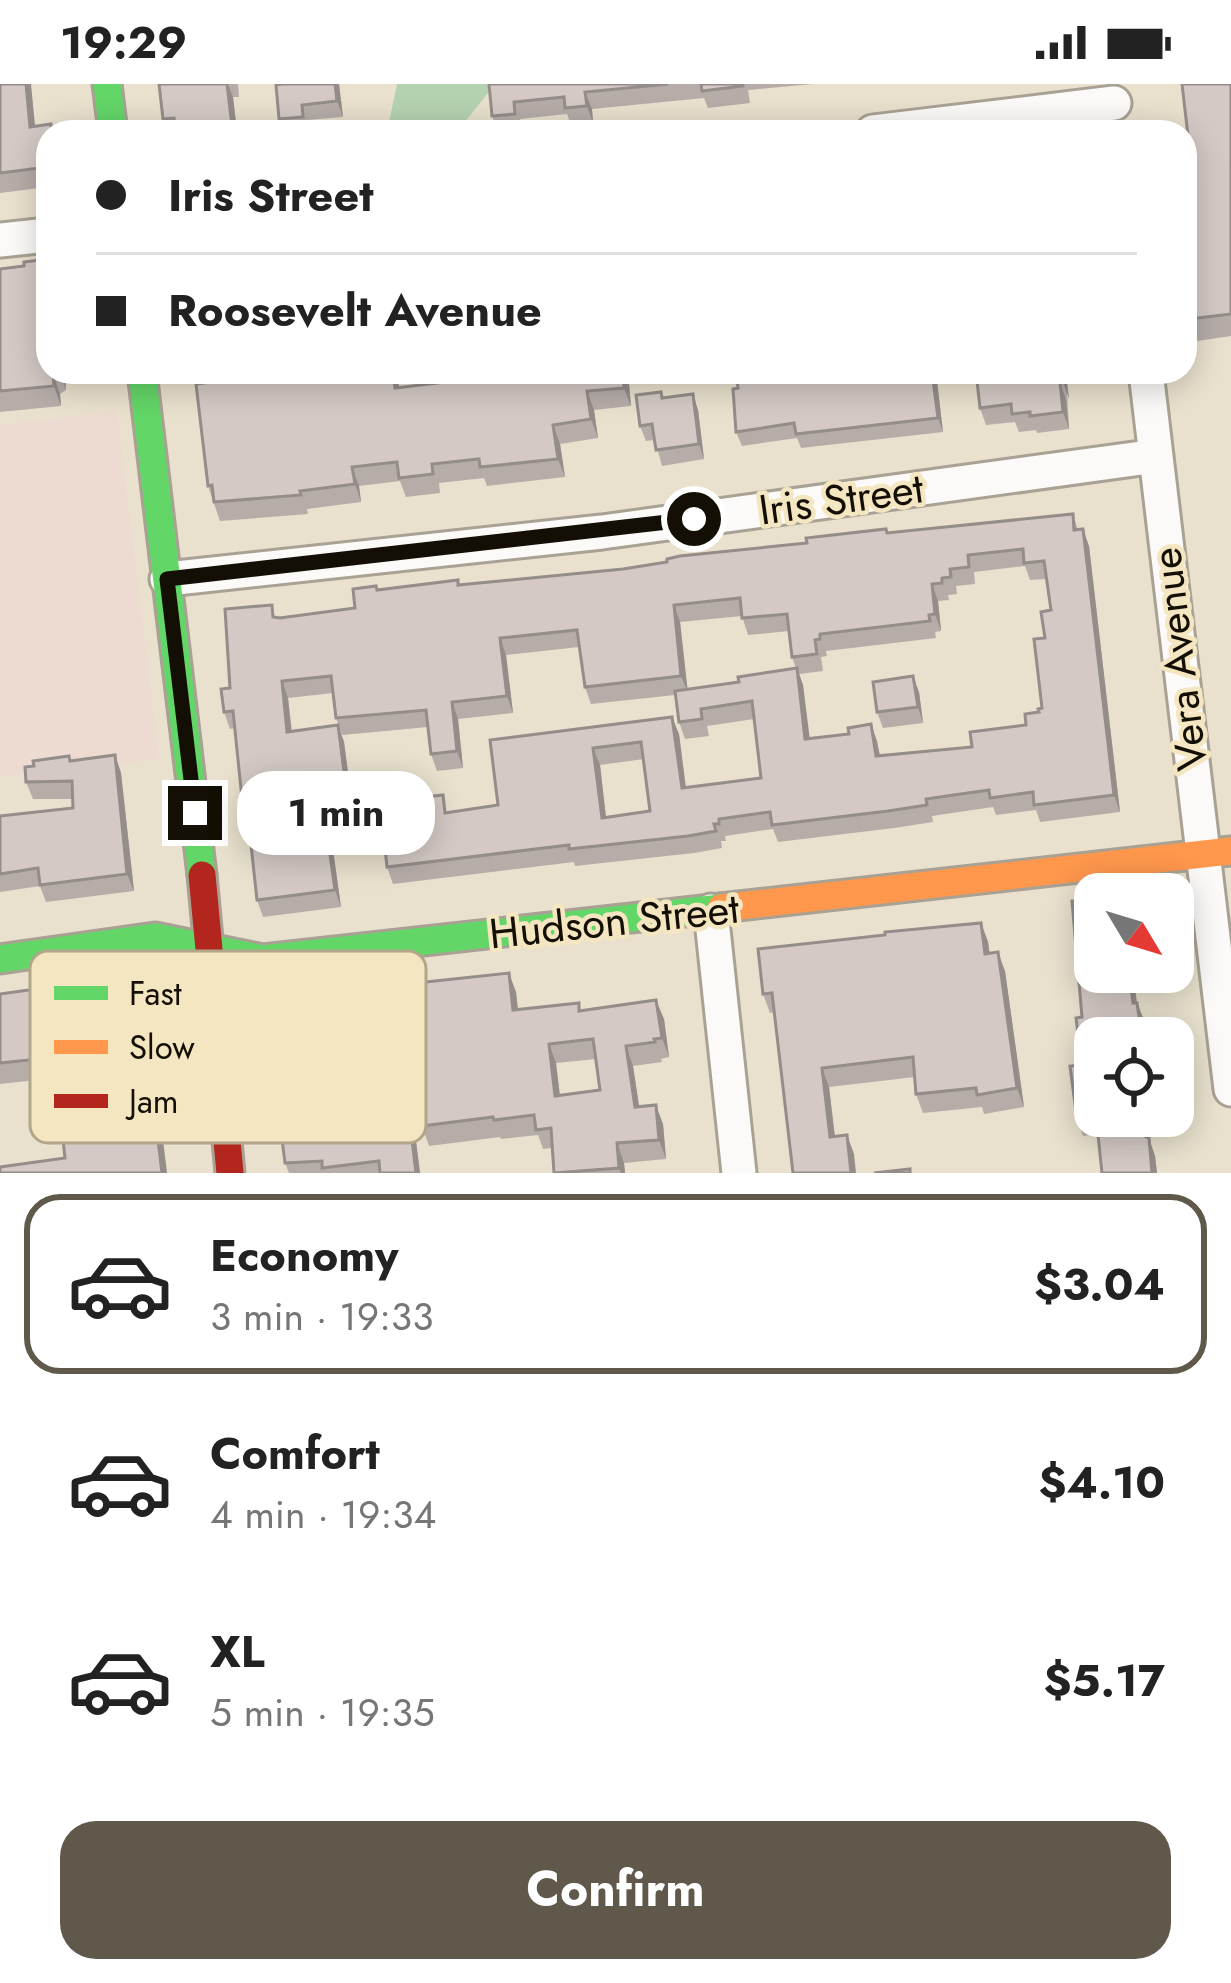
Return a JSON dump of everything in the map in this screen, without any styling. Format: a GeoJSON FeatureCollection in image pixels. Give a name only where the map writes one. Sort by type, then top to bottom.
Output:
{"type":"FeatureCollection","features":[{"type":"Feature","properties":{"kind":"street"},"geometry":{"type":"LineString","coordinates":[[107,84],[112,120]]}},
{"type":"Feature","properties":{"kind":"street"},"geometry":{"type":"LineString","coordinates":[[985,120],[1115,106]]}},
{"type":"Feature","properties":{"kind":"street"},"geometry":{"type":"LineString","coordinates":[[0,240],[36,236]]}},
{"type":"Feature","properties":{"kind":"street"},"geometry":{"type":"LineString","coordinates":[[143,384],[211,949]]}},
{"type":"Feature","properties":{"kind":"street","name":"Vera Avenue"},"geometry":{"type":"LineString","coordinates":[[1147,384],[1196,805],[1218,853],[1207,897],[1231,1089]]}},
{"type":"Feature","properties":{"kind":"street","name":"Iris Street"},"geometry":{"type":"LineString","coordinates":[[167,579],[602,532],[1156,456]]}},
{"type":"Feature","properties":{"kind":"street","name":"Hudson Street"},"geometry":{"type":"LineString","coordinates":[[338,951],[1218,853]]}},
{"type":"Feature","properties":{"kind":"street"},"geometry":{"type":"LineString","coordinates":[[711,911],[739,1173]]}},
{"type":"Feature","properties":{"kind":"street","name":"Hudson Street"},"geometry":{"type":"LineString","coordinates":[[56,951],[155,937],[221,951]]}},
{"type":"Feature","properties":{"kind":"street","name":"Hudson Street"},"geometry":{"type":"LineString","coordinates":[[0,959],[30,955]]}},
{"type":"Feature","properties":{"kind":"street"},"geometry":{"type":"LineString","coordinates":[[227,1143],[230,1173]]}},
{"type":"Feature","properties":{"kind":"shaded area"},"geometry":{"type":"Polygon","coordinates":[[[117,411],[159,759],[0,777],[0,425],[117,411]]]}},
{"type":"Feature","properties":{"kind":"green space"},"geometry":{"type":"Polygon","coordinates":[[[397,84],[495,84],[466,120],[390,120],[397,84]]]}},
{"type":"Feature","properties":{"kind":"building"},"geometry":{"type":"Polygon","coordinates":[[[0,84],[26,84],[30,127],[36,126],[36,168],[0,173],[0,84]]]}},
{"type":"Feature","properties":{"kind":"building"},"geometry":{"type":"Polygon","coordinates":[[[159,84],[227,84],[231,120],[163,119],[159,84]]]}},
{"type":"Feature","properties":{"kind":"building"},"geometry":{"type":"Polygon","coordinates":[[[335,84],[337,101],[302,105],[303,117],[279,119],[276,85],[335,84]]]}},
{"type":"Feature","properties":{"kind":"building"},"geometry":{"type":"Polygon","coordinates":[[[489,84],[668,84],[585,92],[587,106],[565,108],[564,97],[514,102],[515,114],[492,116],[489,84]]]}},
{"type":"Feature","properties":{"kind":"building"},"geometry":{"type":"Polygon","coordinates":[[[701,84],[743,84],[743,86],[702,91],[701,84]]]}},
{"type":"Feature","properties":{"kind":"building"},"geometry":{"type":"Polygon","coordinates":[[[1182,84],[1231,84],[1231,314],[1197,318],[1197,120],[1186,120],[1182,84]]]}},
{"type":"Feature","properties":{"kind":"building"},"geometry":{"type":"Polygon","coordinates":[[[36,260],[36,384],[54,386],[0,391],[0,269],[24,266],[24,262],[36,260]]]}},
{"type":"Feature","properties":{"kind":"building"},"geometry":{"type":"Polygon","coordinates":[[[196,384],[394,384],[395,388],[624,384],[624,388],[587,391],[591,419],[553,425],[558,459],[480,467],[479,459],[432,464],[433,474],[399,478],[397,462],[352,467],[355,484],[300,491],[301,495],[214,502],[212,485],[208,486],[196,384]]]}},
{"type":"Feature","properties":{"kind":"building"},"geometry":{"type":"Polygon","coordinates":[[[738,384],[934,384],[938,418],[796,434],[794,423],[736,432],[733,389],[738,384]]]}},
{"type":"Feature","properties":{"kind":"building"},"geometry":{"type":"Polygon","coordinates":[[[977,384],[1060,384],[1063,412],[1030,416],[1030,412],[1012,414],[1011,404],[980,408],[977,384]]]}},
{"type":"Feature","properties":{"kind":"building"},"geometry":{"type":"Polygon","coordinates":[[[661,392],[662,398],[693,394],[699,444],[656,450],[652,424],[640,426],[636,395],[661,392]]]}},
{"type":"Feature","properties":{"kind":"building"},"geometry":{"type":"Polygon","coordinates":[[[1073,514],[1074,530],[1083,529],[1114,795],[1034,805],[1033,792],[990,798],[989,790],[926,799],[927,805],[888,811],[772,825],[770,812],[719,819],[714,824],[716,831],[688,836],[387,867],[380,802],[443,795],[445,813],[498,805],[490,740],[672,717],[682,788],[761,778],[752,701],[701,709],[702,719],[679,722],[675,691],[739,682],[738,677],[797,668],[805,739],[849,734],[848,728],[871,724],[876,756],[972,747],[970,732],[1026,725],[1025,714],[1042,708],[1034,639],[1045,638],[1041,612],[1051,610],[1044,561],[1024,563],[1023,549],[968,555],[969,567],[950,569],[951,577],[932,584],[935,614],[929,615],[930,621],[820,634],[815,640],[817,654],[792,657],[787,614],[742,618],[740,598],[674,605],[681,676],[585,687],[577,630],[500,638],[507,696],[452,702],[457,751],[431,754],[426,710],[336,718],[331,676],[282,681],[287,732],[338,725],[346,787],[353,786],[356,809],[338,811],[339,832],[327,833],[335,890],[257,900],[233,711],[224,712],[221,689],[230,688],[225,609],[272,605],[273,617],[280,618],[355,608],[353,589],[458,580],[458,585],[623,569],[680,556],[807,543],[806,538],[886,529],[887,533],[1073,514]],[[641,742],[593,748],[602,818],[650,811],[641,742]]]}},
{"type":"Feature","properties":{"kind":"building"},"geometry":{"type":"Polygon","coordinates":[[[913,676],[918,707],[877,712],[873,682],[913,676]]]}},
{"type":"Feature","properties":{"kind":"building"},"geometry":{"type":"Polygon","coordinates":[[[115,755],[127,874],[40,885],[38,868],[0,874],[0,816],[73,808],[72,781],[26,782],[25,767],[34,766],[33,761],[69,756],[70,761],[115,755]]]}},
{"type":"Feature","properties":{"kind":"building"},"geometry":{"type":"Polygon","coordinates":[[[981,923],[985,954],[998,952],[1017,1088],[977,1095],[976,1088],[916,1094],[913,1057],[822,1068],[830,1137],[847,1135],[851,1173],[793,1173],[772,993],[763,994],[758,949],[981,923]]]}},
{"type":"Feature","properties":{"kind":"building"},"geometry":{"type":"Polygon","coordinates":[[[509,973],[513,1010],[579,1003],[579,1011],[656,1000],[662,1038],[626,1046],[635,1107],[656,1105],[659,1140],[617,1143],[619,1168],[554,1173],[551,1128],[536,1130],[534,1115],[426,1125],[426,982],[509,973]],[[593,1039],[549,1044],[555,1096],[600,1090],[593,1039]]]}},
{"type":"Feature","properties":{"kind":"building"},"geometry":{"type":"Polygon","coordinates":[[[30,990],[30,1060],[0,1063],[0,994],[30,990]]]}},
{"type":"Feature","properties":{"kind":"building"},"geometry":{"type":"Polygon","coordinates":[[[1080,993],[1132,993],[1139,1017],[1082,1017],[1080,993]]]}},
{"type":"Feature","properties":{"kind":"building"},"geometry":{"type":"Polygon","coordinates":[[[1098,1137],[1149,1138],[1152,1173],[1102,1173],[1098,1137]]]}},
{"type":"Feature","properties":{"kind":"building"},"geometry":{"type":"Polygon","coordinates":[[[63,1143],[158,1143],[162,1173],[0,1173],[0,1167],[65,1158],[63,1143]]]}},
{"type":"Feature","properties":{"kind":"building"},"geometry":{"type":"Polygon","coordinates":[[[282,1143],[412,1143],[416,1173],[380,1173],[379,1161],[322,1168],[322,1161],[285,1163],[282,1143]]]}},
{"type":"Feature","properties":{"kind":"traffic: fast"},"geometry":{"type":"LineString","coordinates":[[107,84],[112,120]]}},
{"type":"Feature","properties":{"kind":"traffic: fast"},"geometry":{"type":"LineString","coordinates":[[143,384],[202,875]]}},
{"type":"Feature","properties":{"kind":"traffic: fast"},"geometry":{"type":"LineString","coordinates":[[335,951],[721,908]]}},
{"type":"Feature","properties":{"kind":"traffic: fast"},"geometry":{"type":"LineString","coordinates":[[56,951],[155,937],[224,951]]}},
{"type":"Feature","properties":{"kind":"traffic: fast"},"geometry":{"type":"LineString","coordinates":[[0,959],[30,955]]}},
{"type":"Feature","properties":{"kind":"traffic: slow"},"geometry":{"type":"LineString","coordinates":[[721,908],[1231,851]]}},
{"type":"Feature","properties":{"kind":"traffic: jam"},"geometry":{"type":"LineString","coordinates":[[202,875],[209,951]]}},
{"type":"Feature","properties":{"kind":"traffic: jam"},"geometry":{"type":"LineString","coordinates":[[227,1143],[230,1173]]}},
{"type":"Feature","properties":{"kind":"route"},"geometry":{"type":"LineString","coordinates":[[195,813],[167,579],[694,519]]}}]}
